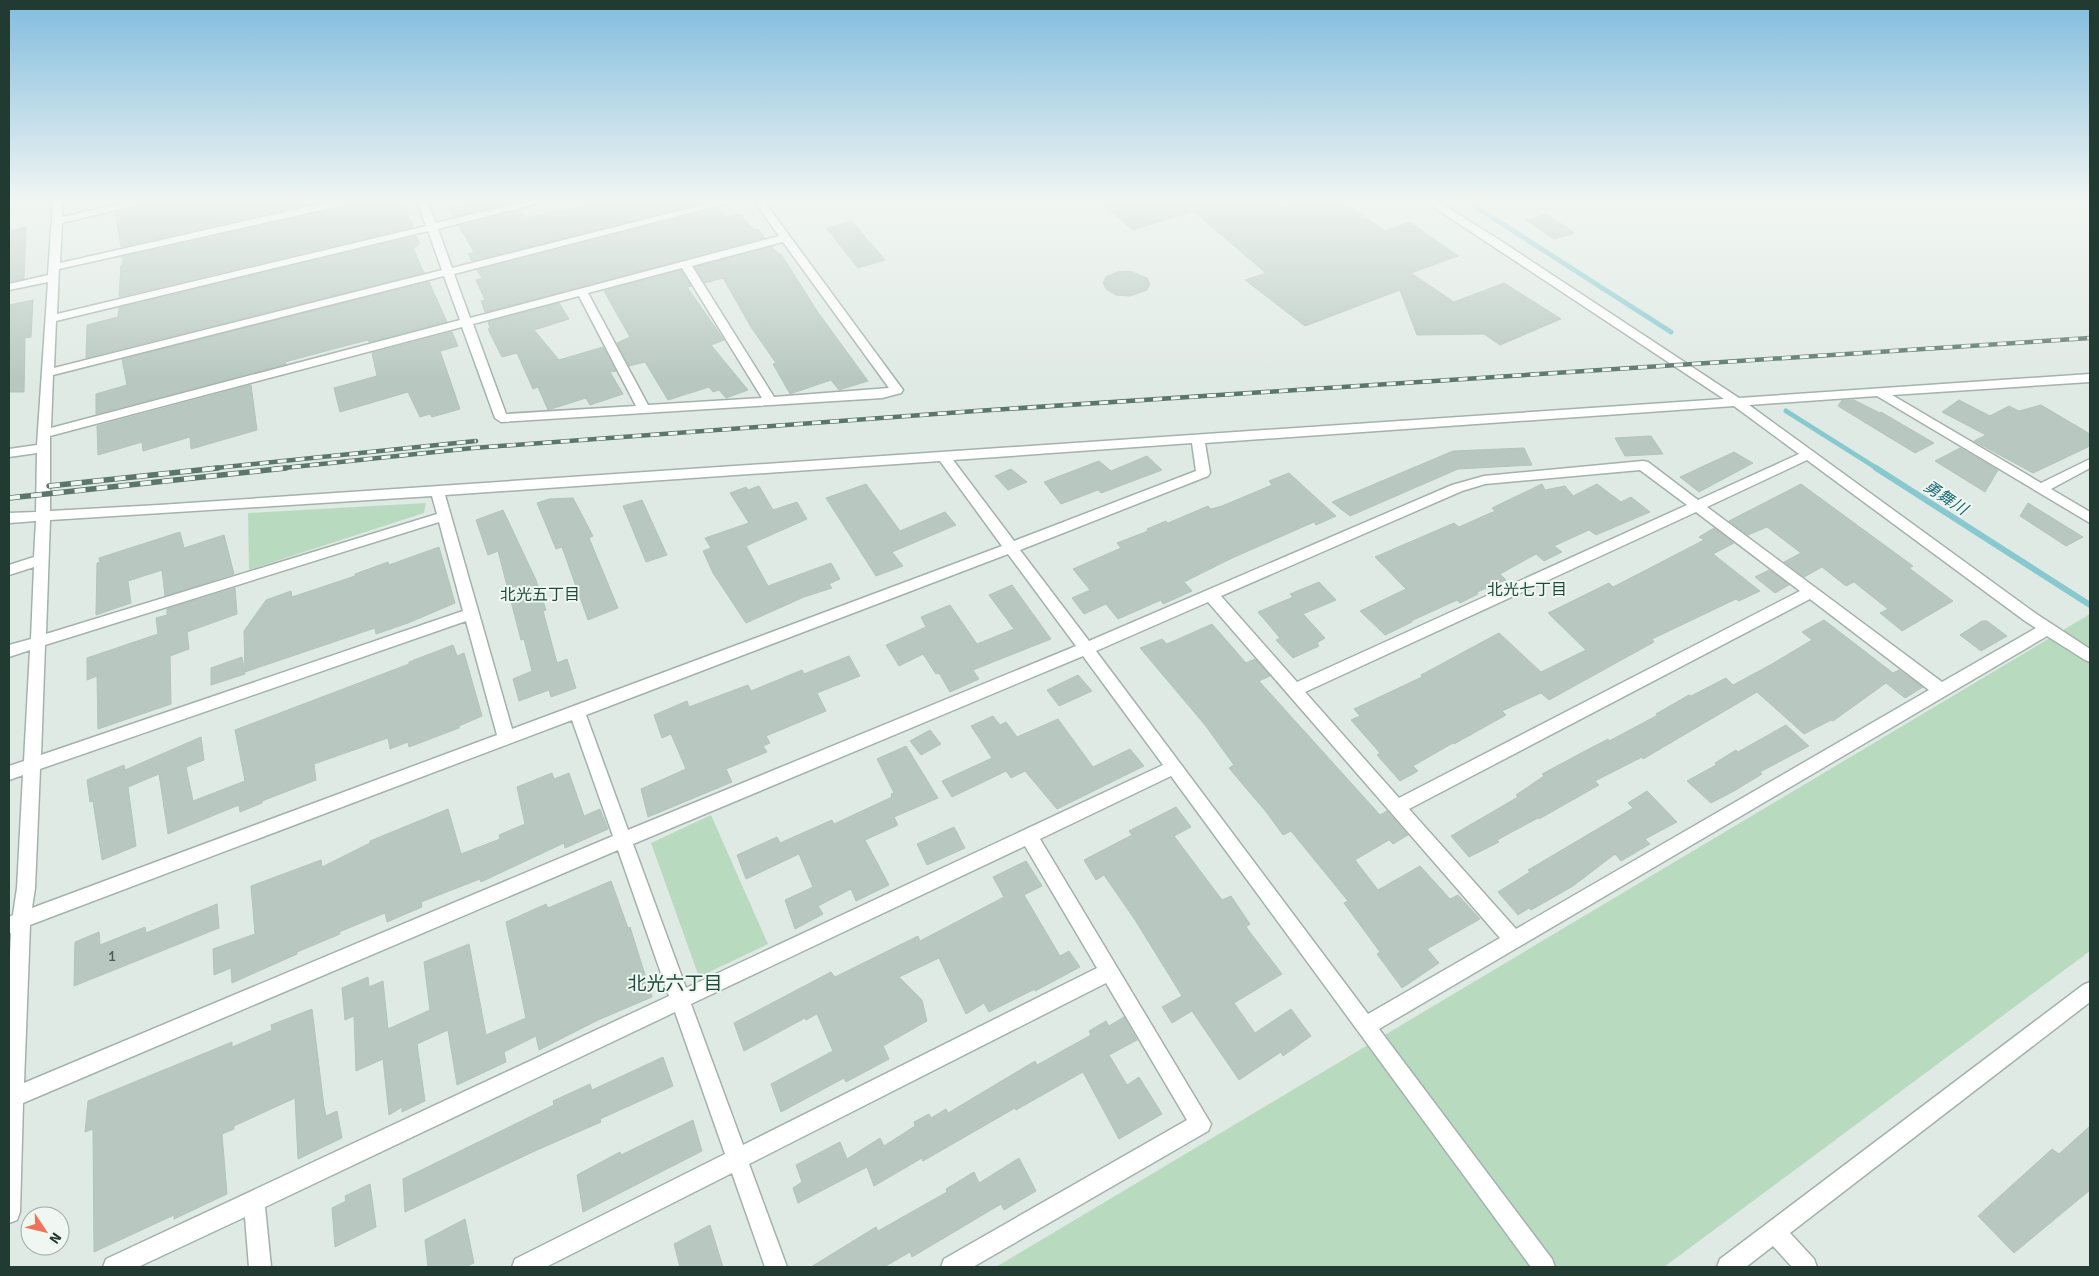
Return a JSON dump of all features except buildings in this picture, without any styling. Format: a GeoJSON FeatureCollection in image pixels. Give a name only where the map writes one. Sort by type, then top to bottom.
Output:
{"type":"FeatureCollection","features":[{"type":"Feature","properties":{"kind":"street"},"geometry":{"type":"LineString","coordinates":[[9,1212],[15,922],[26,888],[38,642],[44,441],[55,260]]}},
{"type":"Feature","properties":{"kind":"street"},"geometry":{"type":"LineString","coordinates":[[9,287],[54,272],[106,260]]}},
{"type":"Feature","properties":{"kind":"street"},"geometry":{"type":"LineString","coordinates":[[51,319],[300,260]]}},
{"type":"Feature","properties":{"kind":"street"},"geometry":{"type":"LineString","coordinates":[[444,260],[502,418],[882,394],[897,390],[801,260]]}},
{"type":"Feature","properties":{"kind":"street"},"geometry":{"type":"LineString","coordinates":[[48,373],[505,260]]}},
{"type":"Feature","properties":{"kind":"street"},"geometry":{"type":"LineString","coordinates":[[9,453],[44,441],[702,260]]}},
{"type":"Feature","properties":{"kind":"street"},"geometry":{"type":"LineString","coordinates":[[1523,260],[1736,402],[1808,456],[2090,656]]}},
{"type":"Feature","properties":{"kind":"street"},"geometry":{"type":"LineString","coordinates":[[685,264],[770,401]]}},
{"type":"Feature","properties":{"kind":"street"},"geometry":{"type":"LineString","coordinates":[[582,292],[644,409]]}},
{"type":"Feature","properties":{"kind":"street"},"geometry":{"type":"LineString","coordinates":[[9,518],[169,510],[1198,440],[1421,422],[2090,378]]}},
{"type":"Feature","properties":{"kind":"street"},"geometry":{"type":"LineString","coordinates":[[1878,392],[2090,518]]}},
{"type":"Feature","properties":{"kind":"street"},"geometry":{"type":"LineString","coordinates":[[15,922],[576,712],[1203,473],[1198,440]]}},
{"type":"Feature","properties":{"kind":"street"},"geometry":{"type":"LineString","coordinates":[[1294,690],[1808,456]]}},
{"type":"Feature","properties":{"kind":"street"},"geometry":{"type":"LineString","coordinates":[[944,457],[1175,766],[1544,1267]]}},
{"type":"Feature","properties":{"kind":"street"},"geometry":{"type":"LineString","coordinates":[[2041,489],[2090,463]]}},
{"type":"Feature","properties":{"kind":"street"},"geometry":{"type":"LineString","coordinates":[[12,1098],[623,840],[1087,648],[1457,488],[1484,480],[1643,465],[1942,691]]}},
{"type":"Feature","properties":{"kind":"street"},"geometry":{"type":"LineString","coordinates":[[436,491],[506,738]]}},
{"type":"Feature","properties":{"kind":"street"},"geometry":{"type":"LineString","coordinates":[[9,651],[444,516]]}},
{"type":"Feature","properties":{"kind":"street"},"geometry":{"type":"LineString","coordinates":[[9,570],[40,560]]}},
{"type":"Feature","properties":{"kind":"street"},"geometry":{"type":"LineString","coordinates":[[1397,807],[1811,592]]}},
{"type":"Feature","properties":{"kind":"street"},"geometry":{"type":"LineString","coordinates":[[1211,594],[1514,940]]}},
{"type":"Feature","properties":{"kind":"street"},"geometry":{"type":"LineString","coordinates":[[9,773],[471,614]]}},
{"type":"Feature","properties":{"kind":"street"},"geometry":{"type":"LineString","coordinates":[[1366,1026],[2048,628]]}},
{"type":"Feature","properties":{"kind":"street"},"geometry":{"type":"LineString","coordinates":[[576,712],[776,1267]]}},
{"type":"Feature","properties":{"kind":"street"},"geometry":{"type":"LineString","coordinates":[[114,1267],[1175,766]]}},
{"type":"Feature","properties":{"kind":"street"},"geometry":{"type":"LineString","coordinates":[[952,1267],[1201,1124],[1029,836]]}},
{"type":"Feature","properties":{"kind":"street"},"geometry":{"type":"LineString","coordinates":[[523,1267],[1110,971]]}},
{"type":"Feature","properties":{"kind":"street"},"geometry":{"type":"LineString","coordinates":[[1728,1267],[2090,991]]}},
{"type":"Feature","properties":{"kind":"street"},"geometry":{"type":"LineString","coordinates":[[254,1202],[260,1267]]}},
{"type":"Feature","properties":{"kind":"street"},"geometry":{"type":"LineString","coordinates":[[1775,1232],[1806,1267]]}},
{"type":"Feature","properties":{"kind":"green space"},"geometry":{"type":"Polygon","coordinates":[[[426,503],[424,513],[249,570],[248,513],[426,503]]]}},
{"type":"Feature","properties":{"kind":"green space"},"geometry":{"type":"Polygon","coordinates":[[[2090,614],[2090,951],[1664,1267],[996,1267],[2090,614]]]}},
{"type":"Feature","properties":{"kind":"green space"},"geometry":{"type":"Polygon","coordinates":[[[711,815],[768,944],[699,977],[651,843],[711,815]]]}},
{"type":"Feature","properties":{"kind":"waterway","name":"勇舞川"},"geometry":{"type":"LineString","coordinates":[[1558,260],[1671,332]]}},
{"type":"Feature","properties":{"kind":"waterway","name":"勇舞川"},"geometry":{"type":"LineString","coordinates":[[1786,411],[1878,469]]}},
{"type":"Feature","properties":{"kind":"waterway","name":"勇舞川"},"geometry":{"type":"LineString","coordinates":[[1876,468],[2090,605]]}},
{"type":"Feature","properties":{"kind":"railway"},"geometry":{"type":"LineString","coordinates":[[274,469],[473,448],[976,411],[2090,338]]}},
{"type":"Feature","properties":{"kind":"railway"},"geometry":{"type":"LineString","coordinates":[[206,469],[476,441]]}},
{"type":"Feature","properties":{"kind":"railway"},"geometry":{"type":"LineString","coordinates":[[49,486],[218,468]]}},
{"type":"Feature","properties":{"kind":"railway"},"geometry":{"type":"LineString","coordinates":[[9,498],[286,468]]}},
{"type":"Feature","properties":{"kind":"district","name":"北光七丁目"},"geometry":{"type":"Point","coordinates":[1527,589]}},
{"type":"Feature","properties":{"kind":"district","name":"北光五丁目"},"geometry":{"type":"Point","coordinates":[540,594]}},
{"type":"Feature","properties":{"kind":"district","name":"北光六丁目"},"geometry":{"type":"Point","coordinates":[675,983]}}]}
